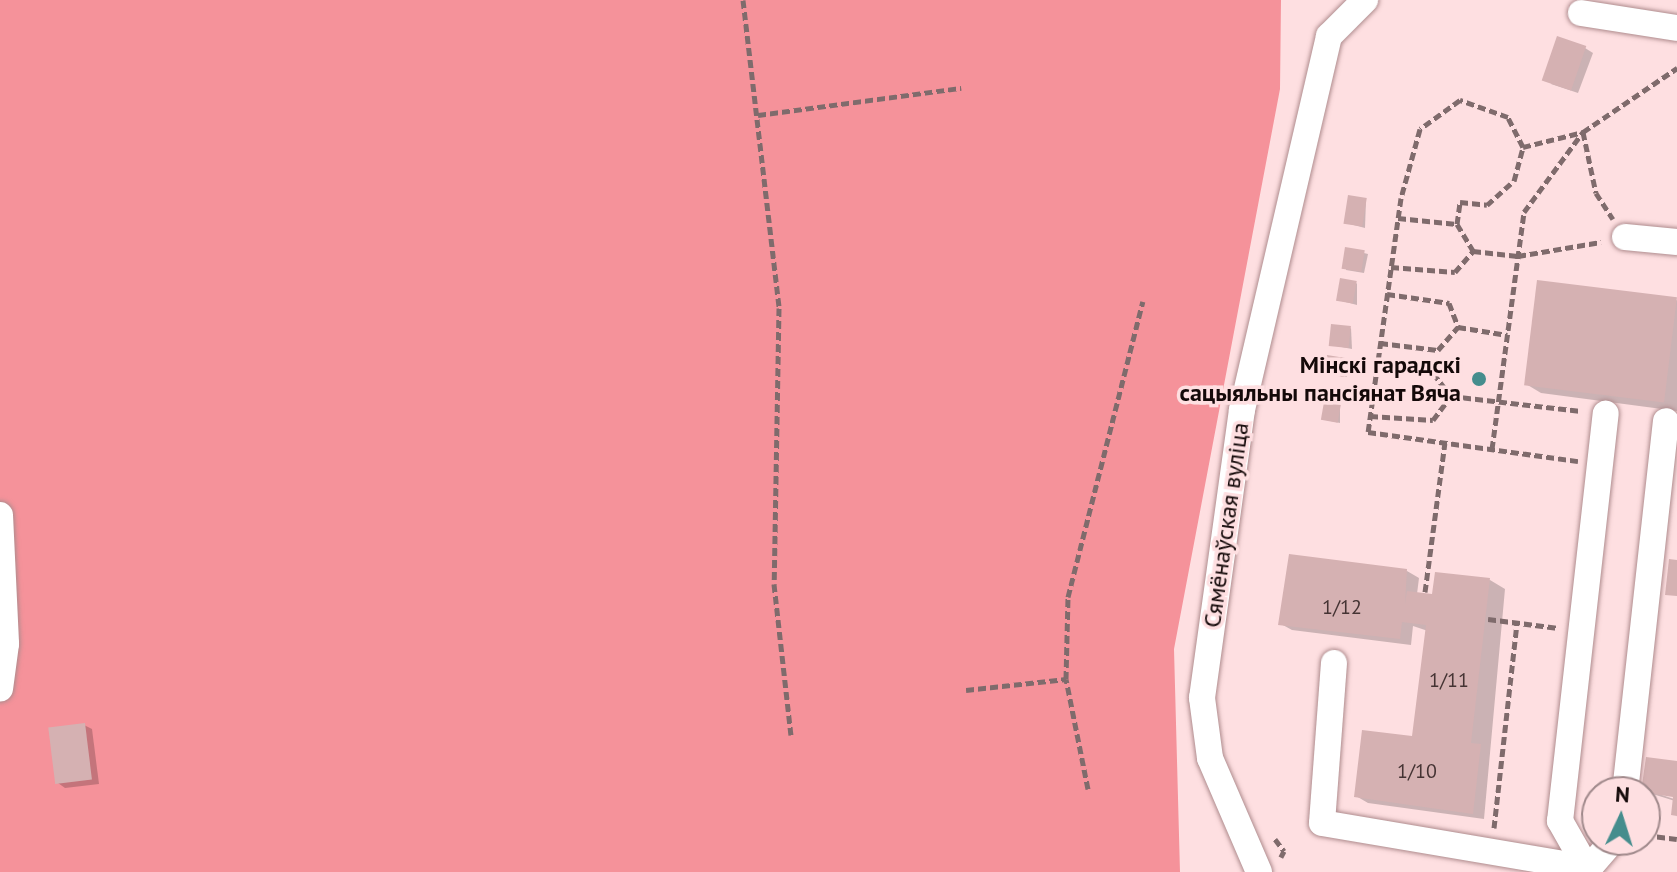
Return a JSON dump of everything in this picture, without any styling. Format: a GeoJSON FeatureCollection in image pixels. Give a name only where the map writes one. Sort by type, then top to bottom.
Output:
{"type":"FeatureCollection","features":[{"type":"Feature","properties":{"kind":"street","name":"Сямёнаўская вуліца"},"geometry":{"type":"LineString","coordinates":[[1269,867],[1210,758],[1202,698],[1242,410],[1339,0]]}},
{"type":"Feature","properties":{"kind":"street"},"geometry":{"type":"LineString","coordinates":[[1329,36],[1365,0]]}},
{"type":"Feature","properties":{"kind":"street"},"geometry":{"type":"LineString","coordinates":[[1581,13],[1677,28]]}},
{"type":"Feature","properties":{"kind":"street"},"geometry":{"type":"LineString","coordinates":[[1625,237],[1677,242]]}},
{"type":"Feature","properties":{"kind":"street"},"geometry":{"type":"LineString","coordinates":[[1589,870],[1560,821],[1606,414]]}},
{"type":"Feature","properties":{"kind":"street"},"geometry":{"type":"LineString","coordinates":[[1627,776],[1666,421]]}},
{"type":"Feature","properties":{"kind":"street"},"geometry":{"type":"LineString","coordinates":[[0,515],[6,644],[0,689]]}},
{"type":"Feature","properties":{"kind":"street"},"geometry":{"type":"LineString","coordinates":[[1334,663],[1322,823],[1589,870]]}},
{"type":"Feature","properties":{"kind":"path"},"geometry":{"type":"LineString","coordinates":[[743,0],[779,308],[774,584],[791,735]]}},
{"type":"Feature","properties":{"kind":"path"},"geometry":{"type":"LineString","coordinates":[[1492,449],[1524,212],[1583,132],[1677,68]]}},
{"type":"Feature","properties":{"kind":"path"},"geometry":{"type":"LineString","coordinates":[[758,115],[961,88]]}},
{"type":"Feature","properties":{"kind":"path"},"geometry":{"type":"LineString","coordinates":[[1473,251],[1457,224],[1460,202],[1487,205],[1514,181],[1523,147],[1508,117],[1460,100],[1420,129],[1398,218],[1368,432],[1600,465]]}},
{"type":"Feature","properties":{"kind":"path"},"geometry":{"type":"LineString","coordinates":[[1523,147],[1583,132]]}},
{"type":"Feature","properties":{"kind":"path"},"geometry":{"type":"LineString","coordinates":[[1473,251],[1518,256],[1625,237],[1596,193],[1583,132]]}},
{"type":"Feature","properties":{"kind":"path"},"geometry":{"type":"LineString","coordinates":[[1398,218],[1457,224]]}},
{"type":"Feature","properties":{"kind":"path"},"geometry":{"type":"LineString","coordinates":[[1391,267],[1455,272],[1473,251]]}},
{"type":"Feature","properties":{"kind":"path"},"geometry":{"type":"LineString","coordinates":[[1387,294],[1449,303],[1458,327]]}},
{"type":"Feature","properties":{"kind":"path"},"geometry":{"type":"LineString","coordinates":[[1088,789],[1066,679],[1068,597],[1143,301]]}},
{"type":"Feature","properties":{"kind":"path"},"geometry":{"type":"LineString","coordinates":[[1458,327],[1507,335]]}},
{"type":"Feature","properties":{"kind":"path"},"geometry":{"type":"LineString","coordinates":[[1380,343],[1438,350],[1458,327]]}},
{"type":"Feature","properties":{"kind":"path"},"geometry":{"type":"LineString","coordinates":[[1377,366],[1433,373],[1451,396],[1606,414]]}},
{"type":"Feature","properties":{"kind":"path"},"geometry":{"type":"LineString","coordinates":[[1370,416],[1433,420],[1451,396]]}},
{"type":"Feature","properties":{"kind":"path"},"geometry":{"type":"LineString","coordinates":[[1425,592],[1445,443]]}},
{"type":"Feature","properties":{"kind":"path"},"geometry":{"type":"LineString","coordinates":[[1492,851],[1517,623]]}},
{"type":"Feature","properties":{"kind":"path"},"geometry":{"type":"LineString","coordinates":[[966,690],[1066,679]]}},
{"type":"Feature","properties":{"kind":"path"},"geometry":{"type":"LineString","coordinates":[[1269,831],[1284,851],[1269,867]]}},
{"type":"Feature","properties":{"kind":"shaded area"},"geometry":{"type":"Polygon","coordinates":[[[0,0],[1281,0],[1280,89],[1174,649],[1180,872],[0,872],[0,0]]]}},
{"type":"Feature","properties":{"kind":"building"},"geometry":{"type":"Polygon","coordinates":[[[1557,36],[1586,46],[1571,91],[1542,80],[1557,36]]]}},
{"type":"Feature","properties":{"kind":"building"},"geometry":{"type":"Polygon","coordinates":[[[1348,195],[1367,198],[1362,227],[1343,224],[1348,195]]]}},
{"type":"Feature","properties":{"kind":"building"},"geometry":{"type":"Polygon","coordinates":[[[1345,247],[1365,250],[1361,272],[1342,269],[1345,247]]]}},
{"type":"Feature","properties":{"kind":"building"},"geometry":{"type":"Polygon","coordinates":[[[1340,278],[1357,281],[1353,304],[1336,301],[1340,278]]]}},
{"type":"Feature","properties":{"kind":"building"},"geometry":{"type":"Polygon","coordinates":[[[1537,280],[1677,297],[1664,402],[1524,385],[1537,280]]]}},
{"type":"Feature","properties":{"kind":"building"},"geometry":{"type":"Polygon","coordinates":[[[1331,324],[1351,326],[1349,348],[1329,346],[1331,324]]]}},
{"type":"Feature","properties":{"kind":"building"},"geometry":{"type":"Polygon","coordinates":[[[1327,355],[1347,358],[1344,377],[1324,374],[1327,355]]]}},
{"type":"Feature","properties":{"kind":"building"},"geometry":{"type":"Polygon","coordinates":[[[1324,402],[1341,405],[1338,423],[1321,420],[1324,402]]]}},
{"type":"Feature","properties":{"kind":"building"},"geometry":{"type":"Polygon","coordinates":[[[1289,554],[1407,569],[1405,604],[1407,591],[1432,594],[1435,572],[1490,578],[1471,743],[1481,744],[1473,814],[1354,797],[1362,730],[1412,736],[1426,625],[1402,622],[1400,639],[1278,625],[1289,554]]]}},
{"type":"Feature","properties":{"kind":"building"},"geometry":{"type":"Polygon","coordinates":[[[1669,559],[1677,560],[1677,596],[1665,595],[1669,559]]]}},
{"type":"Feature","properties":{"kind":"building"},"geometry":{"type":"Polygon","coordinates":[[[85,723],[92,780],[55,784],[48,728],[85,723]]]}},
{"type":"Feature","properties":{"kind":"building"},"geometry":{"type":"Polygon","coordinates":[[[1646,757],[1677,761],[1677,816],[1671,815],[1673,797],[1661,795],[1661,776],[1643,776],[1646,757]]]}},
{"type":"Feature","properties":{"kind":"place","name":"Мінскі гарадскі сацыяльны пансіянат Вяча"},"geometry":{"type":"Point","coordinates":[1479,379]}}]}
